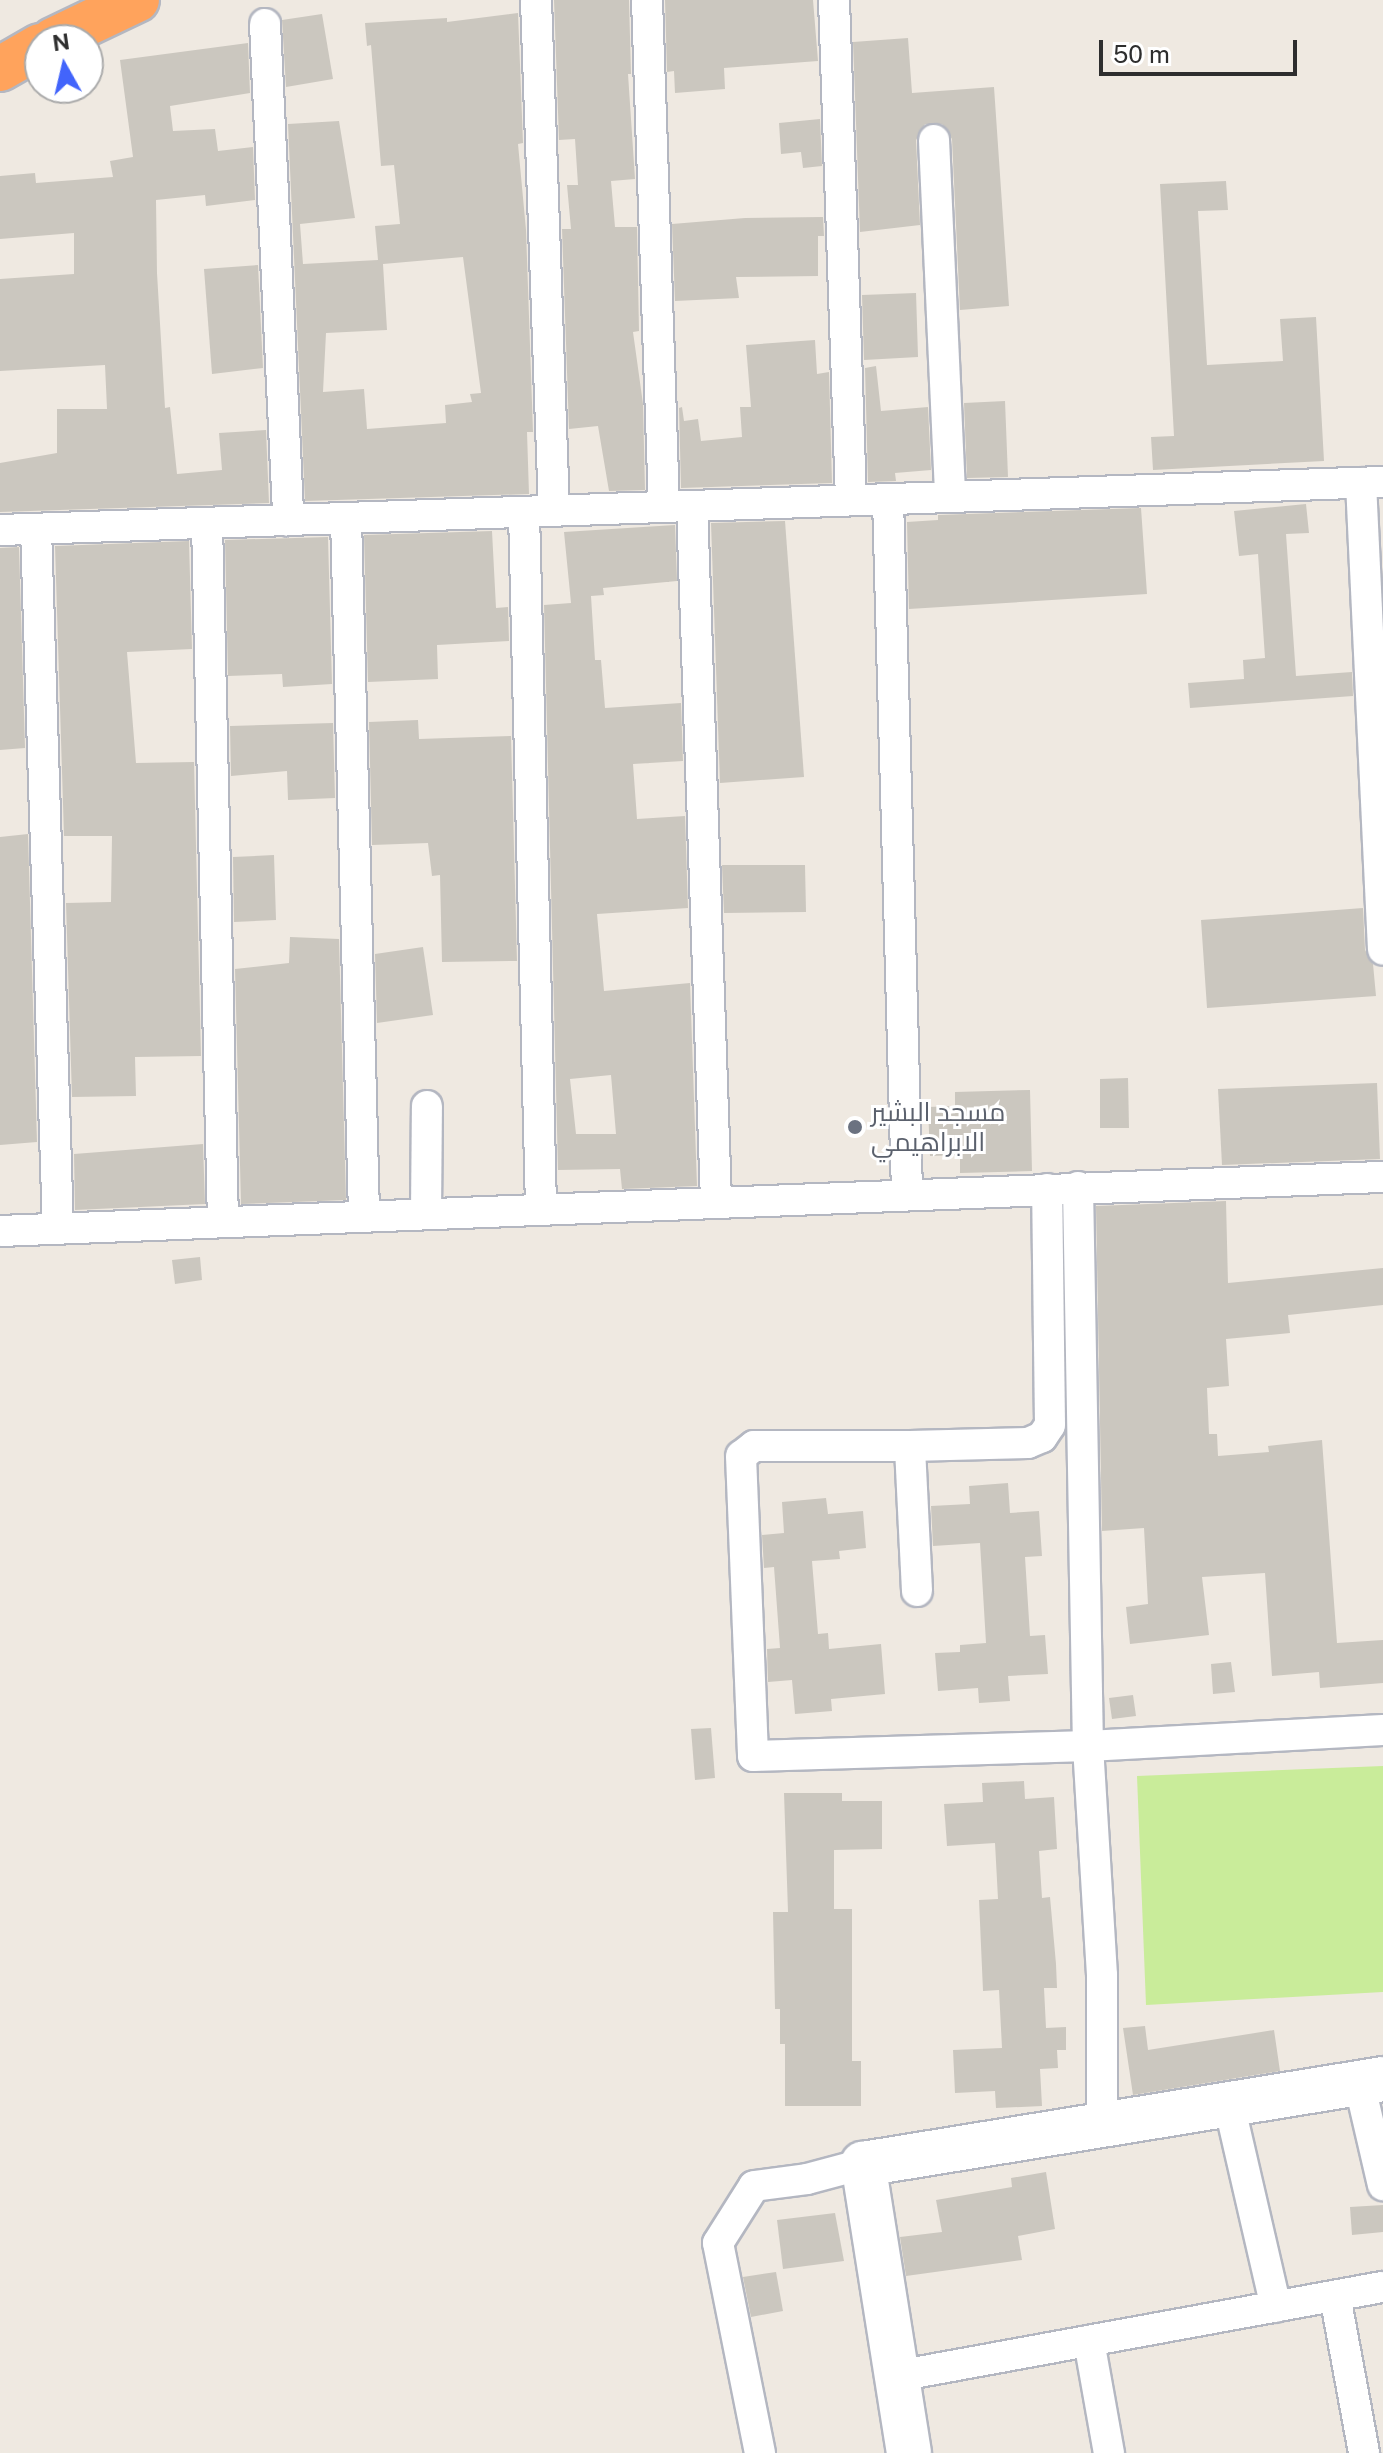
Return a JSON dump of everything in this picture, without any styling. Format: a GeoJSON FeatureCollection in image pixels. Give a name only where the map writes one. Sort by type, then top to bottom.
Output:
{"type":"FeatureCollection","features":[{"type":"Feature","properties":{"kind":"highway"},"geometry":{"type":"LineString","coordinates":[[87,24],[137,0]]}},
{"type":"Feature","properties":{"kind":"highway"},"geometry":{"type":"LineString","coordinates":[[0,69],[24,55]]}},
{"type":"Feature","properties":{"kind":"street"},"geometry":{"type":"LineString","coordinates":[[536,0],[554,511]]}},
{"type":"Feature","properties":{"kind":"street"},"geometry":{"type":"LineString","coordinates":[[647,0],[716,1201]]}},
{"type":"Feature","properties":{"kind":"street"},"geometry":{"type":"LineString","coordinates":[[834,0],[851,500]]}},
{"type":"Feature","properties":{"kind":"street"},"geometry":{"type":"LineString","coordinates":[[265,24],[288,520]]}},
{"type":"Feature","properties":{"kind":"street"},"geometry":{"type":"LineString","coordinates":[[934,140],[950,497]]}},
{"type":"Feature","properties":{"kind":"street"},"geometry":{"type":"LineString","coordinates":[[0,530],[1372,482],[1383,949]]}},
{"type":"Feature","properties":{"kind":"street"},"geometry":{"type":"LineString","coordinates":[[888,499],[907,1194]]}},
{"type":"Feature","properties":{"kind":"street"},"geometry":{"type":"LineString","coordinates":[[524,512],[541,1208]]}},
{"type":"Feature","properties":{"kind":"street"},"geometry":{"type":"LineString","coordinates":[[346,518],[364,1216]]}},
{"type":"Feature","properties":{"kind":"street"},"geometry":{"type":"LineString","coordinates":[[207,523],[223,1222]]}},
{"type":"Feature","properties":{"kind":"street"},"geometry":{"type":"LineString","coordinates":[[36,529],[58,1229]]}},
{"type":"Feature","properties":{"kind":"street"},"geometry":{"type":"LineString","coordinates":[[426,1213],[427,1106]]}},
{"type":"Feature","properties":{"kind":"street"},"geometry":{"type":"LineString","coordinates":[[0,1231],[1383,1177]]}},
{"type":"Feature","properties":{"kind":"street"},"geometry":{"type":"LineString","coordinates":[[1078,1187],[1088,1746],[1102,1975],[1102,2125]]}},
{"type":"Feature","properties":{"kind":"street"},"geometry":{"type":"LineString","coordinates":[[1047,1189],[1050,1425],[1042,1437],[1028,1443],[754,1446],[741,1456],[753,1756],[1088,1746],[1383,1730]]}},
{"type":"Feature","properties":{"kind":"street"},"geometry":{"type":"LineString","coordinates":[[910,1446],[917,1591]]}},
{"type":"Feature","properties":{"kind":"street"},"geometry":{"type":"LineString","coordinates":[[760,2453],[718,2243],[754,2186],[807,2179],[863,2164],[1371,2080],[1383,2185]]}},
{"type":"Feature","properties":{"kind":"street"},"geometry":{"type":"LineString","coordinates":[[1229,2104],[1276,2307]]}},
{"type":"Feature","properties":{"kind":"street"},"geometry":{"type":"LineString","coordinates":[[863,2164],[909,2453]]}},
{"type":"Feature","properties":{"kind":"street"},"geometry":{"type":"LineString","coordinates":[[897,2376],[1383,2287]]}},
{"type":"Feature","properties":{"kind":"street"},"geometry":{"type":"LineString","coordinates":[[1335,2296],[1364,2453]]}},
{"type":"Feature","properties":{"kind":"street"},"geometry":{"type":"LineString","coordinates":[[1089,2341],[1109,2453]]}},
{"type":"Feature","properties":{"kind":"green space"},"geometry":{"type":"Polygon","coordinates":[[[1383,1766],[1383,1992],[1146,2005],[1137,1776],[1383,1766]]]}},
{"type":"Feature","properties":{"kind":"building"},"geometry":{"type":"Polygon","coordinates":[[[554,0],[629,0],[631,74],[628,74],[635,179],[611,181],[615,227],[637,227],[639,331],[633,332],[643,404],[645,490],[609,491],[598,426],[569,429],[562,229],[571,229],[567,185],[578,185],[575,139],[559,140],[554,0]]]}},
{"type":"Feature","properties":{"kind":"building"},"geometry":{"type":"Polygon","coordinates":[[[665,0],[813,0],[818,61],[724,68],[725,89],[675,93],[674,71],[667,72],[665,0]]]}},
{"type":"Feature","properties":{"kind":"building"},"geometry":{"type":"Polygon","coordinates":[[[518,13],[523,143],[518,144],[526,230],[533,432],[527,432],[529,494],[305,501],[288,124],[339,121],[355,218],[300,224],[303,264],[378,260],[375,226],[400,224],[394,165],[381,166],[371,45],[367,46],[365,23],[447,18],[447,22],[518,13]],[[463,257],[383,264],[387,330],[326,333],[323,392],[364,389],[367,429],[446,423],[445,405],[472,402],[470,394],[481,393],[463,257]]]}},
{"type":"Feature","properties":{"kind":"building"},"geometry":{"type":"Polygon","coordinates":[[[322,14],[333,79],[286,87],[282,20],[322,14]]]}},
{"type":"Feature","properties":{"kind":"building"},"geometry":{"type":"Polygon","coordinates":[[[908,38],[912,93],[994,87],[1009,306],[960,310],[952,139],[942,124],[925,124],[916,140],[920,225],[860,232],[853,42],[908,38]]]}},
{"type":"Feature","properties":{"kind":"building"},"geometry":{"type":"Polygon","coordinates":[[[248,43],[250,93],[170,106],[173,131],[215,129],[218,151],[253,147],[255,200],[206,206],[205,195],[156,200],[157,273],[165,408],[170,407],[177,474],[222,470],[219,433],[266,430],[269,503],[0,512],[0,463],[57,453],[57,409],[107,409],[105,365],[0,371],[0,279],[74,274],[74,233],[0,239],[0,176],[35,173],[36,183],[113,177],[110,161],[133,157],[120,60],[248,43]]]}},
{"type":"Feature","properties":{"kind":"building"},"geometry":{"type":"Polygon","coordinates":[[[820,119],[822,166],[803,168],[801,152],[781,154],[779,123],[820,119]]]}},
{"type":"Feature","properties":{"kind":"building"},"geometry":{"type":"Polygon","coordinates":[[[1226,181],[1228,210],[1198,211],[1207,365],[1283,361],[1280,319],[1316,317],[1324,461],[1153,470],[1151,437],[1174,436],[1160,184],[1226,181]]]}},
{"type":"Feature","properties":{"kind":"building"},"geometry":{"type":"Polygon","coordinates":[[[823,217],[824,236],[818,236],[818,276],[736,277],[739,298],[675,301],[672,224],[745,218],[823,217]]]}},
{"type":"Feature","properties":{"kind":"building"},"geometry":{"type":"Polygon","coordinates":[[[258,265],[263,368],[212,374],[204,269],[258,265]]]}},
{"type":"Feature","properties":{"kind":"building"},"geometry":{"type":"Polygon","coordinates":[[[916,293],[918,357],[864,360],[862,295],[916,293]]]}},
{"type":"Feature","properties":{"kind":"building"},"geometry":{"type":"Polygon","coordinates":[[[815,340],[817,374],[829,372],[832,483],[681,488],[679,408],[682,407],[684,421],[698,419],[701,441],[742,437],[740,407],[751,407],[746,345],[815,340]]]}},
{"type":"Feature","properties":{"kind":"building"},"geometry":{"type":"Polygon","coordinates":[[[876,366],[881,411],[928,407],[931,470],[895,473],[896,481],[868,482],[865,368],[876,366]]]}},
{"type":"Feature","properties":{"kind":"building"},"geometry":{"type":"Polygon","coordinates":[[[1005,401],[1008,477],[967,478],[964,403],[1005,401]]]}},
{"type":"Feature","properties":{"kind":"building"},"geometry":{"type":"Polygon","coordinates":[[[1306,504],[1309,533],[1286,534],[1296,676],[1352,672],[1353,696],[1190,708],[1188,683],[1244,679],[1243,660],[1265,658],[1258,554],[1239,556],[1234,511],[1306,504]]]}},
{"type":"Feature","properties":{"kind":"building"},"geometry":{"type":"Polygon","coordinates":[[[1141,508],[1147,594],[909,609],[907,522],[938,520],[938,515],[1141,508]]]}},
{"type":"Feature","properties":{"kind":"building"},"geometry":{"type":"Polygon","coordinates":[[[785,521],[804,777],[720,783],[711,523],[785,521]]]}},
{"type":"Feature","properties":{"kind":"building"},"geometry":{"type":"Polygon","coordinates":[[[675,525],[677,581],[603,588],[604,595],[591,596],[595,660],[601,660],[605,708],[681,703],[683,761],[633,764],[637,819],[685,816],[688,908],[597,914],[604,991],[690,983],[697,1186],[622,1189],[620,1169],[558,1170],[544,605],[571,603],[564,532],[675,525]],[[611,1075],[570,1079],[576,1134],[616,1134],[611,1075]]]}},
{"type":"Feature","properties":{"kind":"building"},"geometry":{"type":"Polygon","coordinates":[[[492,531],[496,608],[508,607],[509,641],[437,645],[438,679],[368,682],[364,535],[492,531]]]}},
{"type":"Feature","properties":{"kind":"building"},"geometry":{"type":"Polygon","coordinates":[[[328,537],[332,684],[283,687],[282,674],[228,676],[225,540],[328,537]]]}},
{"type":"Feature","properties":{"kind":"building"},"geometry":{"type":"Polygon","coordinates":[[[189,541],[192,649],[127,652],[136,763],[194,762],[201,1056],[135,1057],[136,1096],[72,1097],[66,903],[111,902],[112,836],[64,836],[55,546],[189,541]]]}},
{"type":"Feature","properties":{"kind":"building"},"geometry":{"type":"Polygon","coordinates":[[[19,547],[25,748],[0,750],[0,548],[19,547]]]}},
{"type":"Feature","properties":{"kind":"building"},"geometry":{"type":"Polygon","coordinates":[[[418,720],[419,739],[511,736],[517,961],[442,962],[440,875],[432,876],[428,843],[372,845],[369,722],[418,720]]]}},
{"type":"Feature","properties":{"kind":"building"},"geometry":{"type":"Polygon","coordinates":[[[333,723],[335,798],[288,800],[287,771],[231,776],[230,726],[333,723]]]}},
{"type":"Feature","properties":{"kind":"building"},"geometry":{"type":"Polygon","coordinates":[[[28,834],[37,1142],[0,1145],[0,837],[28,834]]]}},
{"type":"Feature","properties":{"kind":"building"},"geometry":{"type":"Polygon","coordinates":[[[274,855],[276,920],[234,922],[233,857],[274,855]]]}},
{"type":"Feature","properties":{"kind":"building"},"geometry":{"type":"Polygon","coordinates":[[[722,865],[805,865],[806,912],[724,913],[722,865]]]}},
{"type":"Feature","properties":{"kind":"building"},"geometry":{"type":"Polygon","coordinates":[[[1363,908],[1365,950],[1373,964],[1376,996],[1207,1008],[1201,920],[1363,908]]]}},
{"type":"Feature","properties":{"kind":"building"},"geometry":{"type":"Polygon","coordinates":[[[290,937],[339,939],[346,1200],[241,1204],[235,969],[289,963],[290,937]]]}},
{"type":"Feature","properties":{"kind":"building"},"geometry":{"type":"Polygon","coordinates":[[[423,947],[433,1015],[377,1023],[375,954],[423,947]]]}},
{"type":"Feature","properties":{"kind":"building"},"geometry":{"type":"Polygon","coordinates":[[[1128,1078],[1129,1128],[1100,1128],[1100,1079],[1128,1078]]]}},
{"type":"Feature","properties":{"kind":"building"},"geometry":{"type":"Polygon","coordinates":[[[1377,1083],[1380,1159],[1222,1165],[1218,1089],[1377,1083]]]}},
{"type":"Feature","properties":{"kind":"building"},"geometry":{"type":"Polygon","coordinates":[[[1030,1090],[1032,1171],[960,1173],[960,1155],[930,1156],[928,1107],[955,1106],[955,1092],[1030,1090]]]}},
{"type":"Feature","properties":{"kind":"building"},"geometry":{"type":"Polygon","coordinates":[[[203,1144],[205,1204],[75,1210],[74,1154],[203,1144]]]}},
{"type":"Feature","properties":{"kind":"building"},"geometry":{"type":"Polygon","coordinates":[[[1226,1201],[1228,1283],[1383,1268],[1383,1305],[1288,1315],[1290,1333],[1226,1339],[1229,1386],[1207,1388],[1209,1434],[1217,1434],[1218,1456],[1269,1452],[1268,1446],[1322,1440],[1337,1643],[1383,1640],[1383,1683],[1320,1688],[1319,1672],[1272,1676],[1265,1573],[1202,1577],[1209,1635],[1130,1644],[1126,1607],[1148,1604],[1144,1528],[1102,1531],[1096,1206],[1226,1201]]]}},
{"type":"Feature","properties":{"kind":"building"},"geometry":{"type":"Polygon","coordinates":[[[200,1257],[202,1280],[175,1284],[172,1260],[200,1257]]]}},
{"type":"Feature","properties":{"kind":"building"},"geometry":{"type":"Polygon","coordinates":[[[1008,1483],[1010,1513],[1039,1511],[1042,1556],[1025,1557],[1030,1636],[1045,1635],[1048,1674],[1008,1676],[1010,1701],[979,1703],[978,1688],[938,1691],[935,1653],[960,1652],[960,1645],[986,1643],[980,1543],[933,1546],[931,1506],[970,1504],[969,1486],[1008,1483]]]}},
{"type":"Feature","properties":{"kind":"building"},"geometry":{"type":"Polygon","coordinates":[[[826,1498],[828,1514],[863,1511],[866,1548],[839,1551],[840,1559],[812,1561],[818,1634],[828,1633],[829,1649],[881,1644],[885,1694],[831,1699],[832,1711],[795,1714],[792,1680],[768,1682],[767,1649],[780,1648],[774,1567],[764,1568],[762,1535],[784,1533],[782,1502],[826,1498]]]}},
{"type":"Feature","properties":{"kind":"building"},"geometry":{"type":"Polygon","coordinates":[[[1231,1662],[1235,1692],[1213,1694],[1211,1664],[1231,1662]]]}},
{"type":"Feature","properties":{"kind":"building"},"geometry":{"type":"Polygon","coordinates":[[[1133,1695],[1136,1716],[1112,1719],[1109,1698],[1133,1695]]]}},
{"type":"Feature","properties":{"kind":"building"},"geometry":{"type":"Polygon","coordinates":[[[711,1728],[715,1778],[695,1780],[691,1729],[711,1728]]]}},
{"type":"Feature","properties":{"kind":"building"},"geometry":{"type":"Polygon","coordinates":[[[1024,1781],[1025,1799],[1054,1797],[1057,1849],[1039,1851],[1042,1898],[1050,1897],[1057,1988],[1044,1988],[1046,2028],[1066,2027],[1066,2050],[1057,2050],[1058,2068],[1040,2069],[1042,2106],[996,2108],[995,2091],[955,2093],[953,2050],[1002,2048],[999,1990],[983,1991],[979,1900],[998,1899],[995,1843],[947,1846],[944,1804],[983,1802],[982,1783],[1024,1781]]]}},
{"type":"Feature","properties":{"kind":"building"},"geometry":{"type":"Polygon","coordinates":[[[784,1793],[842,1793],[842,1801],[882,1801],[882,1849],[834,1850],[834,1909],[852,1909],[852,2061],[861,2061],[861,2106],[785,2106],[785,2044],[780,2044],[780,2009],[775,2009],[773,1912],[788,1912],[784,1793]]]}},
{"type":"Feature","properties":{"kind":"building"},"geometry":{"type":"Polygon","coordinates":[[[1145,2026],[1148,2050],[1274,2030],[1280,2071],[1133,2095],[1123,2028],[1145,2026]]]}},
{"type":"Feature","properties":{"kind":"building"},"geometry":{"type":"Polygon","coordinates":[[[1046,2172],[1055,2229],[1018,2236],[1022,2260],[906,2276],[900,2237],[942,2232],[936,2200],[1012,2187],[1011,2178],[1046,2172]]]}},
{"type":"Feature","properties":{"kind":"building"},"geometry":{"type":"Polygon","coordinates":[[[1383,2205],[1383,2232],[1352,2235],[1350,2207],[1383,2205]]]}},
{"type":"Feature","properties":{"kind":"building"},"geometry":{"type":"Polygon","coordinates":[[[835,2213],[844,2261],[783,2269],[777,2220],[835,2213]]]}},
{"type":"Feature","properties":{"kind":"building"},"geometry":{"type":"Polygon","coordinates":[[[776,2272],[783,2311],[751,2317],[743,2277],[776,2272]]]}},
{"type":"Feature","properties":{"kind":"place","name":"مسجد البشير الابراهيمي"},"geometry":{"type":"Point","coordinates":[855,1127]}}]}
